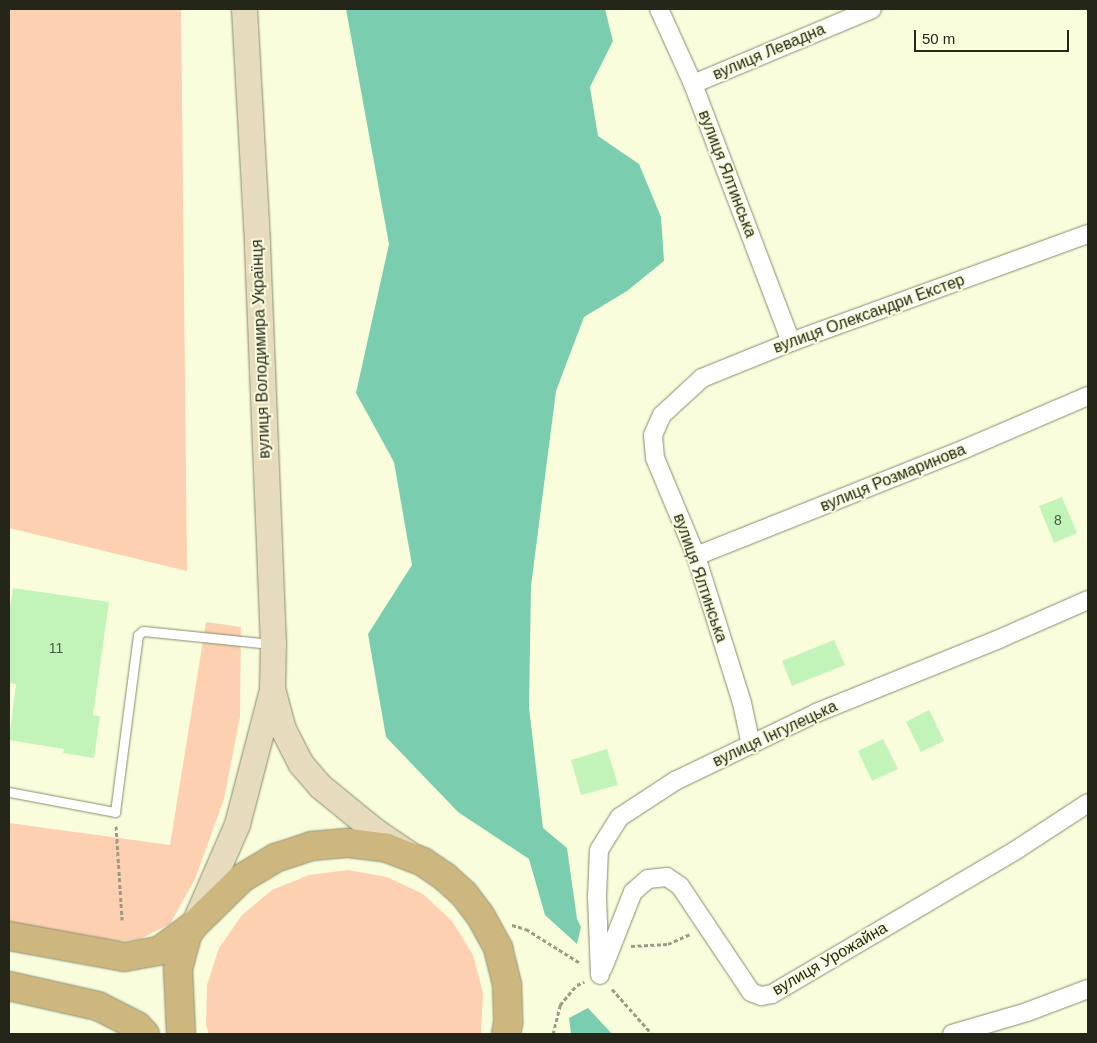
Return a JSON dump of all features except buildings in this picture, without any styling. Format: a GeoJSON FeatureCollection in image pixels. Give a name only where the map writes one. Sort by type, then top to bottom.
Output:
{"type":"FeatureCollection","features":[{"type":"Feature","properties":{"kind":"main road","name":"вулиця Володимира Українця"},"geometry":{"type":"LineString","coordinates":[[182,1034],[178,969],[187,935],[193,926],[237,824],[272,690],[273,644],[257,242],[244,9]]}},
{"type":"Feature","properties":{"kind":"main road","name":"вулиця Володимира Українця"},"geometry":{"type":"LineString","coordinates":[[272,690],[283,729],[301,764],[320,786],[374,830],[423,862]]}},
{"type":"Feature","properties":{"kind":"main road","name":"вулиця Володимира Українця"},"geometry":{"type":"LineString","coordinates":[[193,926],[242,878],[275,858],[311,846],[349,842],[387,848],[423,862]]}},
{"type":"Feature","properties":{"kind":"main road"},"geometry":{"type":"LineString","coordinates":[[423,862],[445,877],[464,894],[480,915],[498,948],[507,985],[508,1022],[506,1034]]}},
{"type":"Feature","properties":{"kind":"main road"},"geometry":{"type":"LineString","coordinates":[[9,936],[124,957],[159,951],[193,926]]}},
{"type":"Feature","properties":{"kind":"main road"},"geometry":{"type":"LineString","coordinates":[[9,986],[98,1006],[137,1026],[145,1034]]}},
{"type":"Feature","properties":{"kind":"street","name":"вулиця Ялтинська"},"geometry":{"type":"LineString","coordinates":[[659,9],[693,84],[791,342]]}},
{"type":"Feature","properties":{"kind":"street","name":"вулиця Левадна"},"geometry":{"type":"LineString","coordinates":[[693,84],[872,9]]}},
{"type":"Feature","properties":{"kind":"street","name":"вулиця Олександри Екстер"},"geometry":{"type":"LineString","coordinates":[[662,415],[702,378],[791,342],[1088,234]]}},
{"type":"Feature","properties":{"kind":"street","name":"вулиця Розмаринова"},"geometry":{"type":"LineString","coordinates":[[696,556],[967,448],[1088,396]]}},
{"type":"Feature","properties":{"kind":"street","name":"вулиця Ялтинська"},"geometry":{"type":"LineString","coordinates":[[662,415],[653,435],[655,458],[696,556],[742,704],[751,745]]}},
{"type":"Feature","properties":{"kind":"street","name":"вулиця Інгулецька"},"geometry":{"type":"LineString","coordinates":[[600,976],[597,897],[599,850],[620,817],[675,781],[816,713],[999,639],[1088,600]]}},
{"type":"Feature","properties":{"kind":"street","name":"вулиця Урожайна"},"geometry":{"type":"LineString","coordinates":[[600,976],[633,892],[648,879],[667,877],[680,886],[751,992],[761,996],[772,994],[1016,850],[1088,802]]}},
{"type":"Feature","properties":{"kind":"street"},"geometry":{"type":"LineString","coordinates":[[952,1034],[1027,1012],[1088,989]]}},
{"type":"Feature","properties":{"kind":"lane"},"geometry":{"type":"LineString","coordinates":[[9,792],[115,812],[138,635],[142,631],[239,643],[273,644]]}},
{"type":"Feature","properties":{"kind":"path"},"geometry":{"type":"LineString","coordinates":[[115,812],[122,920]]}},
{"type":"Feature","properties":{"kind":"path"},"geometry":{"type":"LineString","coordinates":[[480,915],[526,930],[600,976],[652,1034]]}},
{"type":"Feature","properties":{"kind":"path"},"geometry":{"type":"LineString","coordinates":[[626,948],[668,944],[688,934],[700,932],[718,941]]}},
{"type":"Feature","properties":{"kind":"path"},"geometry":{"type":"LineString","coordinates":[[554,1034],[560,1005],[577,985],[600,976]]}},
{"type":"Feature","properties":{"kind":"shaded area"},"geometry":{"type":"Polygon","coordinates":[[[9,9],[181,9],[187,571],[9,528],[9,9]]]}},
{"type":"Feature","properties":{"kind":"shaded area"},"geometry":{"type":"Polygon","coordinates":[[[346,9],[605,9],[613,41],[590,87],[598,136],[639,164],[661,217],[664,261],[627,291],[584,317],[556,391],[531,586],[529,707],[543,828],[567,848],[577,919],[581,927],[577,944],[545,915],[529,859],[458,812],[386,737],[368,634],[412,565],[394,462],[356,393],[389,244],[346,9]]]}},
{"type":"Feature","properties":{"kind":"shaded area"},"geometry":{"type":"Polygon","coordinates":[[[206,622],[241,627],[240,717],[224,799],[195,879],[170,924],[140,939],[118,941],[9,923],[9,823],[170,845],[206,622]]]}},
{"type":"Feature","properties":{"kind":"shaded area"},"geometry":{"type":"Polygon","coordinates":[[[348,870],[387,877],[423,894],[452,921],[473,955],[483,993],[481,1034],[209,1034],[206,1025],[207,985],[219,948],[242,915],[272,890],[309,875],[348,870]]]}},
{"type":"Feature","properties":{"kind":"shaded area"},"geometry":{"type":"Polygon","coordinates":[[[588,1008],[612,1034],[571,1034],[569,1018],[588,1008]]]}}]}
